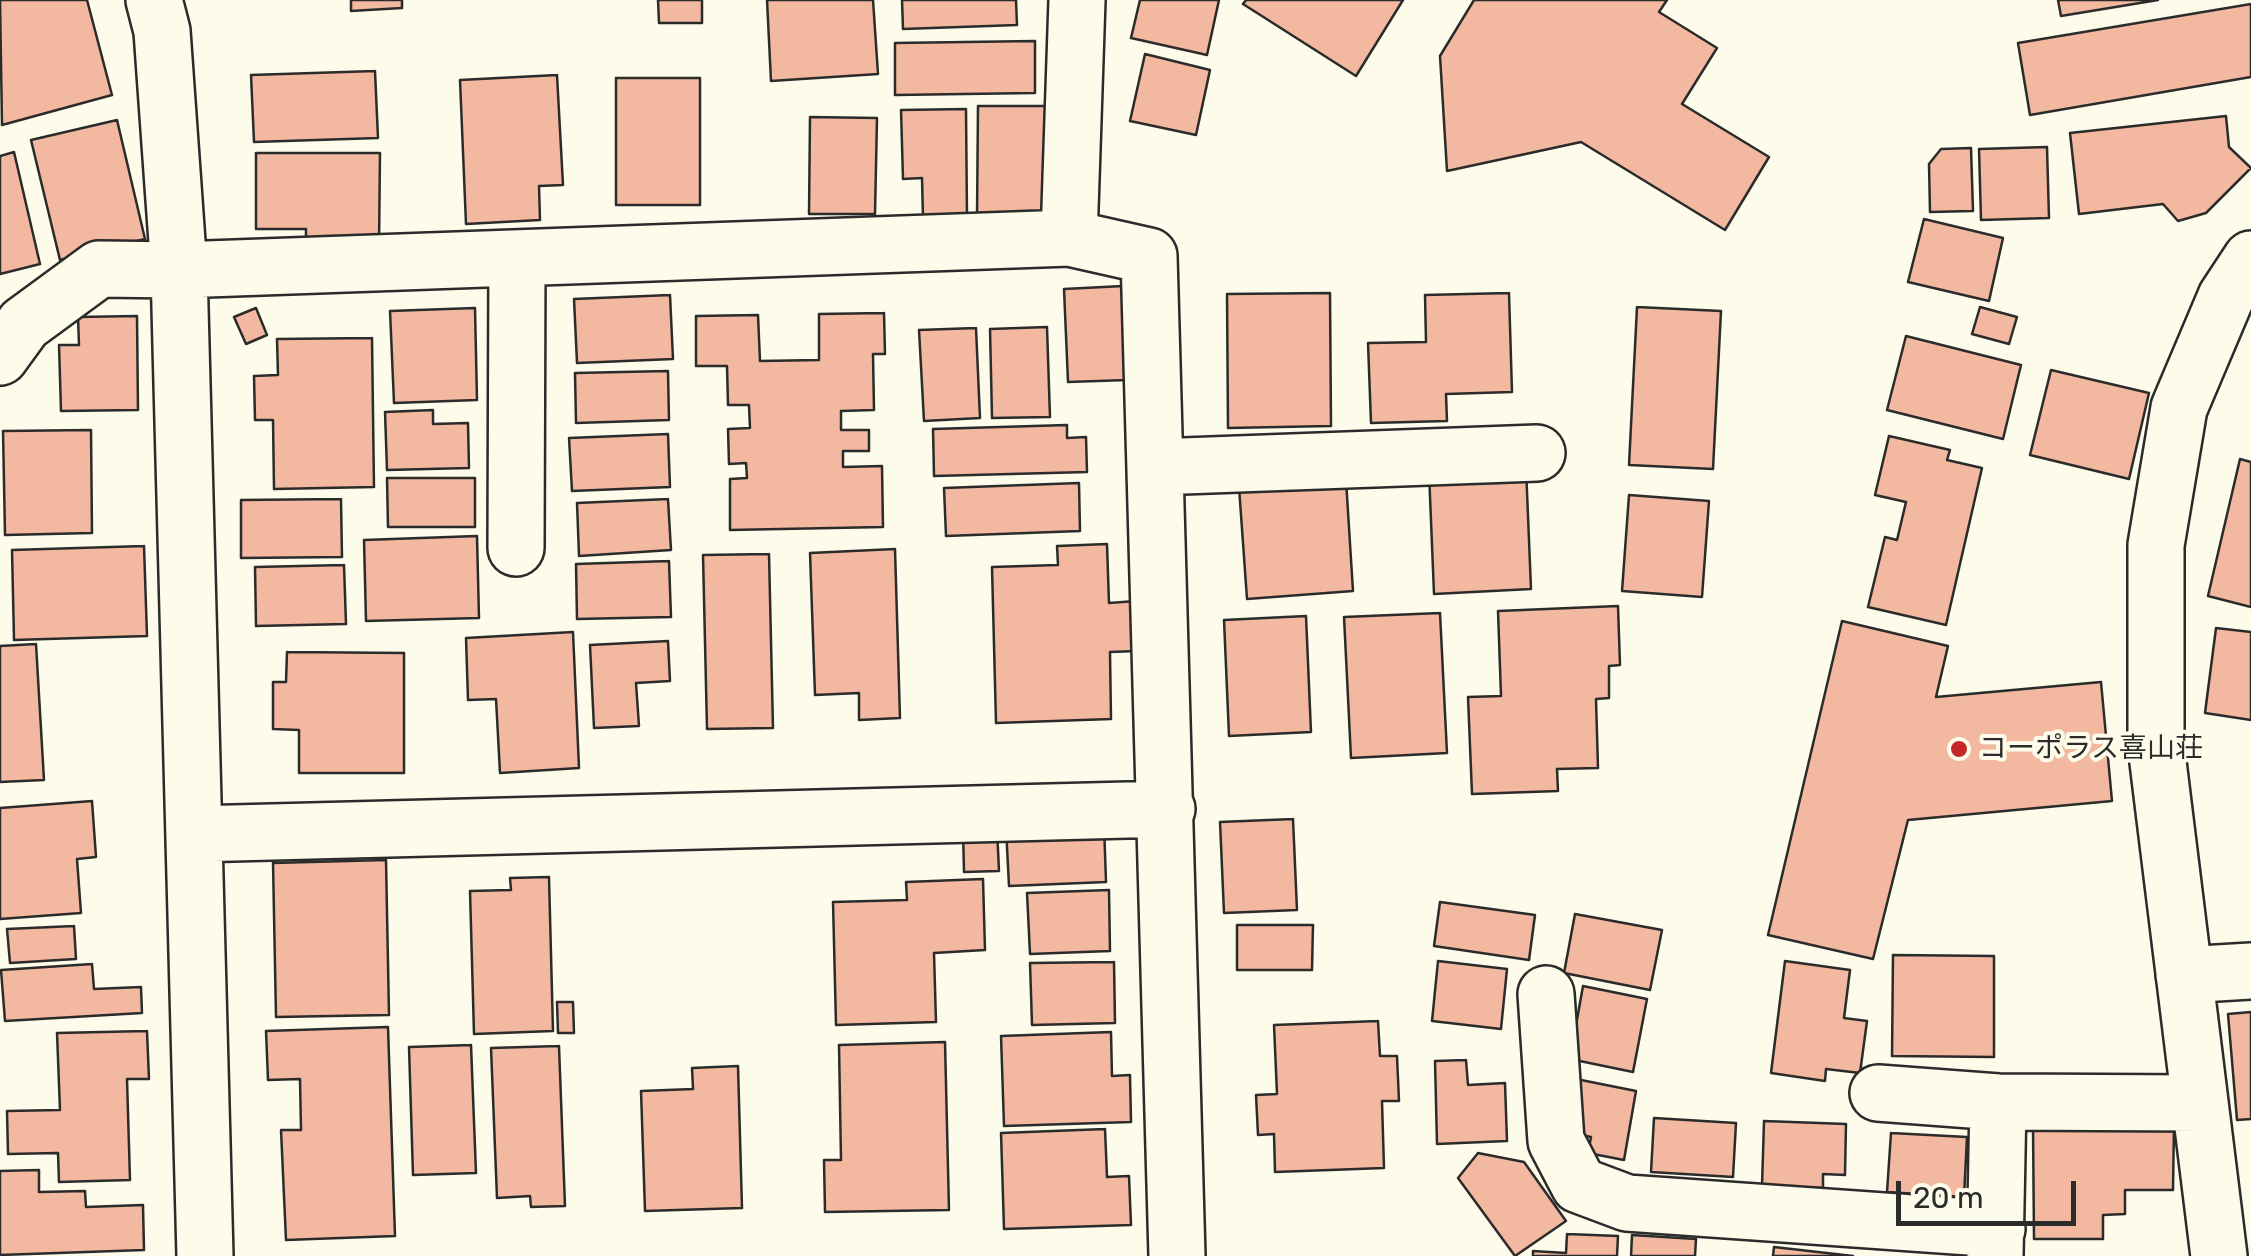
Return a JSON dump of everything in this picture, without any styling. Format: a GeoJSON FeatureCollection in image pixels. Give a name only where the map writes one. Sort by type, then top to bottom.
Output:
{"type":"FeatureCollection","features":[{"type":"Feature","properties":{"kind":"street"},"geometry":{"type":"LineString","coordinates":[[154,0],[162,30],[179,270],[205,1256]]}},
{"type":"Feature","properties":{"kind":"street"},"geometry":{"type":"LineString","coordinates":[[1068,238],[1077,0]]}},
{"type":"Feature","properties":{"kind":"street"},"geometry":{"type":"LineString","coordinates":[[0,357],[24,324],[99,269],[179,270],[1068,238],[1149,256],[1176,1256]]}},
{"type":"Feature","properties":{"kind":"street"},"geometry":{"type":"LineString","coordinates":[[516,548],[518,258]]}},
{"type":"Feature","properties":{"kind":"street"},"geometry":{"type":"LineString","coordinates":[[2219,1256],[2156,746],[2156,546],[2180,408],[2226,297],[2251,259]]}},
{"type":"Feature","properties":{"kind":"street"},"geometry":{"type":"LineString","coordinates":[[1156,467],[1537,453]]}},
{"type":"Feature","properties":{"kind":"street"},"geometry":{"type":"LineString","coordinates":[[194,834],[1166,810]]}},
{"type":"Feature","properties":{"kind":"street"},"geometry":{"type":"LineString","coordinates":[[2184,975],[2251,971]]}},
{"type":"Feature","properties":{"kind":"street"},"geometry":{"type":"LineString","coordinates":[[1546,994],[1556,1141],[1579,1186],[1747,1234],[1996,1242],[1998,1102]]}},
{"type":"Feature","properties":{"kind":"street"},"geometry":{"type":"LineString","coordinates":[[1878,1093],[1998,1102],[2200,1103]]}},
{"type":"Feature","properties":{"kind":"building"},"geometry":{"type":"Polygon","coordinates":[[[0,0],[87,0],[112,95],[2,125],[0,0]]]}},
{"type":"Feature","properties":{"kind":"building"},"geometry":{"type":"Polygon","coordinates":[[[351,0],[402,0],[402,8],[351,11],[351,0]]]}},
{"type":"Feature","properties":{"kind":"building"},"geometry":{"type":"Polygon","coordinates":[[[658,0],[702,0],[702,23],[659,23],[658,0]]]}},
{"type":"Feature","properties":{"kind":"building"},"geometry":{"type":"Polygon","coordinates":[[[767,0],[873,0],[878,74],[771,81],[767,0]]]}},
{"type":"Feature","properties":{"kind":"building"},"geometry":{"type":"Polygon","coordinates":[[[902,0],[1016,0],[1017,25],[903,29],[902,0]]]}},
{"type":"Feature","properties":{"kind":"building"},"geometry":{"type":"Polygon","coordinates":[[[1140,0],[1219,0],[1207,55],[1131,38],[1140,0]]]}},
{"type":"Feature","properties":{"kind":"building"},"geometry":{"type":"Polygon","coordinates":[[[1246,0],[1403,0],[1356,76],[1243,4],[1246,0]]]}},
{"type":"Feature","properties":{"kind":"building"},"geometry":{"type":"Polygon","coordinates":[[[1474,0],[1667,0],[1659,12],[1717,48],[1682,104],[1769,157],[1725,230],[1581,142],[1447,171],[1440,56],[1474,0]]]}},
{"type":"Feature","properties":{"kind":"building"},"geometry":{"type":"Polygon","coordinates":[[[2058,0],[2158,0],[2061,16],[2058,0]]]}},
{"type":"Feature","properties":{"kind":"building"},"geometry":{"type":"Polygon","coordinates":[[[2251,4],[2251,77],[2030,115],[2018,43],[2251,4]]]}},
{"type":"Feature","properties":{"kind":"building"},"geometry":{"type":"Polygon","coordinates":[[[1035,41],[1035,93],[895,95],[895,43],[1035,41]]]}},
{"type":"Feature","properties":{"kind":"building"},"geometry":{"type":"Polygon","coordinates":[[[1145,54],[1210,70],[1196,135],[1130,121],[1145,54]]]}},
{"type":"Feature","properties":{"kind":"building"},"geometry":{"type":"Polygon","coordinates":[[[375,71],[378,138],[254,142],[251,75],[375,71]]]}},
{"type":"Feature","properties":{"kind":"building"},"geometry":{"type":"Polygon","coordinates":[[[557,75],[563,185],[539,186],[540,220],[466,224],[460,80],[557,75]]]}},
{"type":"Feature","properties":{"kind":"building"},"geometry":{"type":"Polygon","coordinates":[[[616,78],[700,78],[700,205],[616,205],[616,78]]]}},
{"type":"Feature","properties":{"kind":"building"},"geometry":{"type":"Polygon","coordinates":[[[978,106],[1048,106],[1047,217],[977,216],[978,106]]]}},
{"type":"Feature","properties":{"kind":"building"},"geometry":{"type":"Polygon","coordinates":[[[966,109],[967,217],[923,218],[922,178],[903,179],[901,110],[966,109]]]}},
{"type":"Feature","properties":{"kind":"building"},"geometry":{"type":"Polygon","coordinates":[[[2226,116],[2229,147],[2251,168],[2206,213],[2178,221],[2163,204],[2079,214],[2070,133],[2226,116]]]}},
{"type":"Feature","properties":{"kind":"building"},"geometry":{"type":"Polygon","coordinates":[[[810,117],[877,118],[875,214],[809,214],[810,117]]]}},
{"type":"Feature","properties":{"kind":"building"},"geometry":{"type":"Polygon","coordinates":[[[117,120],[145,239],[60,260],[31,140],[117,120]]]}},
{"type":"Feature","properties":{"kind":"building"},"geometry":{"type":"Polygon","coordinates":[[[2047,147],[2049,218],[1981,220],[1979,149],[2047,147]]]}},
{"type":"Feature","properties":{"kind":"building"},"geometry":{"type":"Polygon","coordinates":[[[1971,148],[1973,211],[1930,212],[1929,164],[1941,149],[1971,148]]]}},
{"type":"Feature","properties":{"kind":"building"},"geometry":{"type":"Polygon","coordinates":[[[14,152],[40,264],[0,274],[0,156],[14,152]]]}},
{"type":"Feature","properties":{"kind":"building"},"geometry":{"type":"Polygon","coordinates":[[[256,153],[380,153],[379,247],[306,247],[306,229],[256,229],[256,153]]]}},
{"type":"Feature","properties":{"kind":"building"},"geometry":{"type":"Polygon","coordinates":[[[1924,219],[2003,238],[1989,301],[1908,282],[1924,219]]]}},
{"type":"Feature","properties":{"kind":"building"},"geometry":{"type":"Polygon","coordinates":[[[1123,286],[1127,380],[1068,382],[1064,289],[1123,286]]]}},
{"type":"Feature","properties":{"kind":"building"},"geometry":{"type":"Polygon","coordinates":[[[1330,293],[1331,426],[1228,428],[1227,294],[1330,293]]]}},
{"type":"Feature","properties":{"kind":"building"},"geometry":{"type":"Polygon","coordinates":[[[1509,293],[1512,392],[1446,394],[1447,421],[1371,423],[1368,343],[1426,342],[1425,295],[1509,293]]]}},
{"type":"Feature","properties":{"kind":"building"},"geometry":{"type":"Polygon","coordinates":[[[670,295],[673,359],[577,363],[574,299],[670,295]]]}},
{"type":"Feature","properties":{"kind":"building"},"geometry":{"type":"Polygon","coordinates":[[[1637,307],[1721,311],[1713,469],[1629,465],[1637,307]]]}},
{"type":"Feature","properties":{"kind":"building"},"geometry":{"type":"Polygon","coordinates":[[[1980,307],[2017,317],[2009,344],[1972,334],[1980,307]]]}},
{"type":"Feature","properties":{"kind":"building"},"geometry":{"type":"Polygon","coordinates":[[[256,308],[267,335],[246,344],[234,317],[256,308]]]}},
{"type":"Feature","properties":{"kind":"building"},"geometry":{"type":"Polygon","coordinates":[[[475,308],[477,400],[394,403],[390,311],[475,308]]]}},
{"type":"Feature","properties":{"kind":"building"},"geometry":{"type":"Polygon","coordinates":[[[884,313],[885,354],[873,354],[874,410],[841,411],[841,430],[869,430],[869,451],[843,451],[843,467],[882,466],[883,527],[730,530],[730,479],[747,478],[746,463],[729,464],[728,429],[750,428],[749,405],[728,405],[727,366],[696,366],[696,316],[758,315],[760,361],[819,360],[819,314],[884,313]]]}},
{"type":"Feature","properties":{"kind":"building"},"geometry":{"type":"Polygon","coordinates":[[[137,316],[138,410],[61,411],[59,345],[79,345],[78,317],[137,316]]]}},
{"type":"Feature","properties":{"kind":"building"},"geometry":{"type":"Polygon","coordinates":[[[1047,327],[1050,417],[992,418],[990,329],[1047,327]]]}},
{"type":"Feature","properties":{"kind":"building"},"geometry":{"type":"Polygon","coordinates":[[[976,328],[980,418],[924,421],[919,330],[976,328]]]}},
{"type":"Feature","properties":{"kind":"building"},"geometry":{"type":"Polygon","coordinates":[[[1906,336],[2021,365],[2003,439],[1887,410],[1906,336]]]}},
{"type":"Feature","properties":{"kind":"building"},"geometry":{"type":"Polygon","coordinates":[[[372,338],[374,487],[274,489],[273,420],[255,420],[254,376],[278,375],[277,339],[372,338]]]}},
{"type":"Feature","properties":{"kind":"building"},"geometry":{"type":"Polygon","coordinates":[[[2051,370],[2149,393],[2129,479],[2030,455],[2051,370]]]}},
{"type":"Feature","properties":{"kind":"building"},"geometry":{"type":"Polygon","coordinates":[[[668,371],[669,420],[576,423],[575,373],[668,371]]]}},
{"type":"Feature","properties":{"kind":"building"},"geometry":{"type":"Polygon","coordinates":[[[433,410],[433,424],[468,423],[469,468],[387,470],[385,412],[433,410]]]}},
{"type":"Feature","properties":{"kind":"building"},"geometry":{"type":"Polygon","coordinates":[[[1067,425],[1067,438],[1086,437],[1087,472],[934,476],[933,429],[1067,425]]]}},
{"type":"Feature","properties":{"kind":"building"},"geometry":{"type":"Polygon","coordinates":[[[91,430],[92,533],[5,535],[3,431],[91,430]]]}},
{"type":"Feature","properties":{"kind":"building"},"geometry":{"type":"Polygon","coordinates":[[[668,434],[670,487],[572,491],[569,438],[668,434]]]}},
{"type":"Feature","properties":{"kind":"building"},"geometry":{"type":"Polygon","coordinates":[[[1889,436],[1950,450],[1947,460],[1982,468],[1946,625],[1868,607],[1885,537],[1897,540],[1906,502],[1875,495],[1889,436]]]}},
{"type":"Feature","properties":{"kind":"building"},"geometry":{"type":"Polygon","coordinates":[[[2240,459],[2251,462],[2251,607],[2208,596],[2240,459]]]}},
{"type":"Feature","properties":{"kind":"building"},"geometry":{"type":"Polygon","coordinates":[[[1526,467],[1531,589],[1434,594],[1429,472],[1526,467]]]}},
{"type":"Feature","properties":{"kind":"building"},"geometry":{"type":"Polygon","coordinates":[[[387,478],[475,478],[475,527],[388,527],[387,478]]]}},
{"type":"Feature","properties":{"kind":"building"},"geometry":{"type":"Polygon","coordinates":[[[1346,480],[1353,591],[1247,599],[1239,487],[1346,480]]]}},
{"type":"Feature","properties":{"kind":"building"},"geometry":{"type":"Polygon","coordinates":[[[1079,483],[1080,531],[946,536],[944,488],[1079,483]]]}},
{"type":"Feature","properties":{"kind":"building"},"geometry":{"type":"Polygon","coordinates":[[[1629,495],[1709,501],[1702,597],[1622,591],[1629,495]]]}},
{"type":"Feature","properties":{"kind":"building"},"geometry":{"type":"Polygon","coordinates":[[[341,499],[342,557],[241,558],[241,500],[341,499]]]}},
{"type":"Feature","properties":{"kind":"building"},"geometry":{"type":"Polygon","coordinates":[[[668,499],[671,550],[579,556],[577,503],[668,499]]]}},
{"type":"Feature","properties":{"kind":"building"},"geometry":{"type":"Polygon","coordinates":[[[477,536],[479,618],[366,621],[364,540],[477,536]]]}},
{"type":"Feature","properties":{"kind":"building"},"geometry":{"type":"Polygon","coordinates":[[[1107,544],[1109,603],[1136,601],[1137,651],[1110,652],[1111,719],[996,723],[992,567],[1058,565],[1057,546],[1107,544]]]}},
{"type":"Feature","properties":{"kind":"building"},"geometry":{"type":"Polygon","coordinates":[[[144,546],[147,636],[14,640],[12,550],[144,546]]]}},
{"type":"Feature","properties":{"kind":"building"},"geometry":{"type":"Polygon","coordinates":[[[895,549],[900,718],[859,720],[859,693],[815,695],[810,553],[895,549]]]}},
{"type":"Feature","properties":{"kind":"building"},"geometry":{"type":"Polygon","coordinates":[[[769,554],[773,728],[707,729],[703,555],[769,554]]]}},
{"type":"Feature","properties":{"kind":"building"},"geometry":{"type":"Polygon","coordinates":[[[669,561],[671,617],[577,619],[576,564],[669,561]]]}},
{"type":"Feature","properties":{"kind":"building"},"geometry":{"type":"Polygon","coordinates":[[[344,565],[346,624],[256,626],[255,567],[344,565]]]}},
{"type":"Feature","properties":{"kind":"building"},"geometry":{"type":"Polygon","coordinates":[[[1618,606],[1620,665],[1609,666],[1609,698],[1596,699],[1598,768],[1557,769],[1558,791],[1472,794],[1468,697],[1501,696],[1498,611],[1618,606]]]}},
{"type":"Feature","properties":{"kind":"building"},"geometry":{"type":"Polygon","coordinates":[[[1440,613],[1447,753],[1351,758],[1344,617],[1440,613]]]}},
{"type":"Feature","properties":{"kind":"building"},"geometry":{"type":"Polygon","coordinates":[[[1306,616],[1311,732],[1229,736],[1224,620],[1306,616]]]}},
{"type":"Feature","properties":{"kind":"building","name":"コーポラス喜山荘"},"geometry":{"type":"Polygon","coordinates":[[[1842,621],[1948,646],[1936,697],[2101,682],[2112,801],[1908,820],[1873,959],[1768,935],[1842,621]]]}},
{"type":"Feature","properties":{"kind":"building"},"geometry":{"type":"Polygon","coordinates":[[[2216,628],[2251,632],[2251,720],[2205,713],[2216,628]]]}},
{"type":"Feature","properties":{"kind":"building"},"geometry":{"type":"Polygon","coordinates":[[[573,632],[579,768],[500,773],[496,699],[468,700],[466,638],[573,632]]]}},
{"type":"Feature","properties":{"kind":"building"},"geometry":{"type":"Polygon","coordinates":[[[668,641],[670,681],[636,683],[639,726],[594,728],[590,645],[668,641]]]}},
{"type":"Feature","properties":{"kind":"building"},"geometry":{"type":"Polygon","coordinates":[[[36,644],[44,780],[0,782],[0,646],[36,644]]]}},
{"type":"Feature","properties":{"kind":"building"},"geometry":{"type":"Polygon","coordinates":[[[287,652],[404,653],[404,773],[299,773],[299,730],[273,729],[273,682],[286,682],[287,652]]]}},
{"type":"Feature","properties":{"kind":"building"},"geometry":{"type":"Polygon","coordinates":[[[92,801],[96,857],[77,859],[81,913],[0,919],[0,808],[92,801]]]}},
{"type":"Feature","properties":{"kind":"building"},"geometry":{"type":"Polygon","coordinates":[[[1293,819],[1297,910],[1224,913],[1220,822],[1293,819]]]}},
{"type":"Feature","properties":{"kind":"building"},"geometry":{"type":"Polygon","coordinates":[[[1104,824],[1106,882],[1009,886],[1006,828],[1104,824]]]}},
{"type":"Feature","properties":{"kind":"building"},"geometry":{"type":"Polygon","coordinates":[[[997,828],[999,871],[964,872],[963,830],[997,828]]]}},
{"type":"Feature","properties":{"kind":"building"},"geometry":{"type":"Polygon","coordinates":[[[386,860],[389,1015],[276,1017],[273,863],[386,860]]]}},
{"type":"Feature","properties":{"kind":"building"},"geometry":{"type":"Polygon","coordinates":[[[549,877],[553,1031],[474,1034],[470,891],[511,890],[510,878],[549,877]]]}},
{"type":"Feature","properties":{"kind":"building"},"geometry":{"type":"Polygon","coordinates":[[[983,879],[985,950],[934,953],[936,1022],[836,1025],[833,902],[907,900],[906,882],[983,879]]]}},
{"type":"Feature","properties":{"kind":"building"},"geometry":{"type":"Polygon","coordinates":[[[1109,890],[1110,951],[1030,954],[1027,893],[1109,890]]]}},
{"type":"Feature","properties":{"kind":"building"},"geometry":{"type":"Polygon","coordinates":[[[1440,902],[1535,915],[1529,960],[1434,946],[1440,902]]]}},
{"type":"Feature","properties":{"kind":"building"},"geometry":{"type":"Polygon","coordinates":[[[1575,914],[1662,930],[1650,990],[1564,973],[1575,914]]]}},
{"type":"Feature","properties":{"kind":"building"},"geometry":{"type":"Polygon","coordinates":[[[1237,925],[1313,925],[1312,970],[1237,970],[1237,925]]]}},
{"type":"Feature","properties":{"kind":"building"},"geometry":{"type":"Polygon","coordinates":[[[74,926],[76,959],[10,963],[7,929],[74,926]]]}},
{"type":"Feature","properties":{"kind":"building"},"geometry":{"type":"Polygon","coordinates":[[[1893,955],[1994,956],[1994,1057],[1892,1056],[1893,955]]]}},
{"type":"Feature","properties":{"kind":"building"},"geometry":{"type":"Polygon","coordinates":[[[1438,961],[1507,969],[1501,1029],[1432,1021],[1438,961]]]}},
{"type":"Feature","properties":{"kind":"building"},"geometry":{"type":"Polygon","coordinates":[[[1785,961],[1850,970],[1844,1018],[1867,1021],[1860,1073],[1826,1069],[1825,1081],[1771,1073],[1785,961]]]}},
{"type":"Feature","properties":{"kind":"building"},"geometry":{"type":"Polygon","coordinates":[[[1114,962],[1115,1023],[1032,1025],[1030,963],[1114,962]]]}},
{"type":"Feature","properties":{"kind":"building"},"geometry":{"type":"Polygon","coordinates":[[[92,964],[94,989],[141,987],[142,1013],[5,1021],[1,970],[92,964]]]}},
{"type":"Feature","properties":{"kind":"building"},"geometry":{"type":"Polygon","coordinates":[[[1583,986],[1647,999],[1633,1072],[1570,1059],[1583,986]]]}},
{"type":"Feature","properties":{"kind":"building"},"geometry":{"type":"Polygon","coordinates":[[[557,1002],[573,1002],[574,1033],[558,1033],[557,1002]]]}},
{"type":"Feature","properties":{"kind":"building"},"geometry":{"type":"Polygon","coordinates":[[[2251,1012],[2251,1119],[2237,1120],[2228,1014],[2251,1012]]]}},
{"type":"Feature","properties":{"kind":"building"},"geometry":{"type":"Polygon","coordinates":[[[1378,1021],[1380,1056],[1397,1056],[1399,1101],[1382,1101],[1384,1168],[1275,1172],[1274,1134],[1258,1135],[1256,1095],[1277,1094],[1274,1025],[1378,1021]]]}},
{"type":"Feature","properties":{"kind":"building"},"geometry":{"type":"Polygon","coordinates":[[[388,1027],[395,1236],[286,1240],[281,1130],[301,1130],[300,1079],[268,1080],[266,1031],[388,1027]]]}},
{"type":"Feature","properties":{"kind":"building"},"geometry":{"type":"Polygon","coordinates":[[[147,1031],[149,1079],[127,1079],[130,1180],[59,1182],[58,1153],[8,1154],[7,1111],[60,1110],[57,1033],[147,1031]]]}},
{"type":"Feature","properties":{"kind":"building"},"geometry":{"type":"Polygon","coordinates":[[[1111,1032],[1112,1076],[1130,1075],[1131,1122],[1004,1126],[1001,1036],[1111,1032]]]}},
{"type":"Feature","properties":{"kind":"building"},"geometry":{"type":"Polygon","coordinates":[[[945,1042],[949,1210],[825,1212],[824,1160],[841,1160],[839,1045],[945,1042]]]}},
{"type":"Feature","properties":{"kind":"building"},"geometry":{"type":"Polygon","coordinates":[[[471,1045],[476,1173],[413,1175],[409,1047],[471,1045]]]}},
{"type":"Feature","properties":{"kind":"building"},"geometry":{"type":"Polygon","coordinates":[[[559,1046],[565,1206],[531,1207],[530,1196],[497,1198],[491,1048],[559,1046]]]}},
{"type":"Feature","properties":{"kind":"building"},"geometry":{"type":"Polygon","coordinates":[[[1466,1060],[1468,1085],[1505,1083],[1507,1141],[1437,1144],[1435,1061],[1466,1060]]]}},
{"type":"Feature","properties":{"kind":"building"},"geometry":{"type":"Polygon","coordinates":[[[738,1066],[742,1208],[645,1211],[641,1091],[693,1089],[692,1068],[738,1066]]]}},
{"type":"Feature","properties":{"kind":"building"},"geometry":{"type":"Polygon","coordinates":[[[1581,1080],[1636,1091],[1624,1160],[1588,1153],[1591,1137],[1571,1133],[1581,1080]]]}},
{"type":"Feature","properties":{"kind":"building"},"geometry":{"type":"Polygon","coordinates":[[[1654,1118],[1736,1123],[1733,1177],[1651,1172],[1654,1118]]]}},
{"type":"Feature","properties":{"kind":"building"},"geometry":{"type":"Polygon","coordinates":[[[1764,1121],[1846,1124],[1845,1175],[1823,1174],[1823,1188],[1762,1186],[1764,1121]]]}},
{"type":"Feature","properties":{"kind":"building"},"geometry":{"type":"Polygon","coordinates":[[[2174,1126],[2173,1190],[2125,1190],[2125,1214],[2103,1215],[2103,1239],[2034,1239],[2033,1127],[2174,1126]]]}},
{"type":"Feature","properties":{"kind":"building"},"geometry":{"type":"Polygon","coordinates":[[[1105,1129],[1107,1177],[1129,1176],[1131,1225],[1004,1229],[1001,1133],[1105,1129]]]}},
{"type":"Feature","properties":{"kind":"building"},"geometry":{"type":"Polygon","coordinates":[[[1891,1133],[1967,1137],[1964,1197],[1887,1192],[1891,1133]]]}},
{"type":"Feature","properties":{"kind":"building"},"geometry":{"type":"Polygon","coordinates":[[[1478,1153],[1524,1162],[1566,1221],[1515,1256],[1458,1178],[1478,1153]]]}},
{"type":"Feature","properties":{"kind":"building"},"geometry":{"type":"Polygon","coordinates":[[[39,1170],[39,1192],[85,1191],[86,1207],[143,1205],[144,1250],[0,1255],[0,1171],[39,1170]]]}},
{"type":"Feature","properties":{"kind":"building"},"geometry":{"type":"Polygon","coordinates":[[[1567,1234],[1618,1236],[1617,1256],[1533,1256],[1533,1251],[1566,1253],[1567,1234]]]}},
{"type":"Feature","properties":{"kind":"building"},"geometry":{"type":"Polygon","coordinates":[[[1632,1235],[1696,1239],[1695,1256],[1631,1256],[1632,1235]]]}},
{"type":"Feature","properties":{"kind":"building"},"geometry":{"type":"Polygon","coordinates":[[[1774,1247],[1853,1256],[1773,1256],[1774,1247]]]}},
{"type":"Feature","properties":{"kind":"place","name":"コーポラス喜山荘"},"geometry":{"type":"Point","coordinates":[1959,749]}}]}
